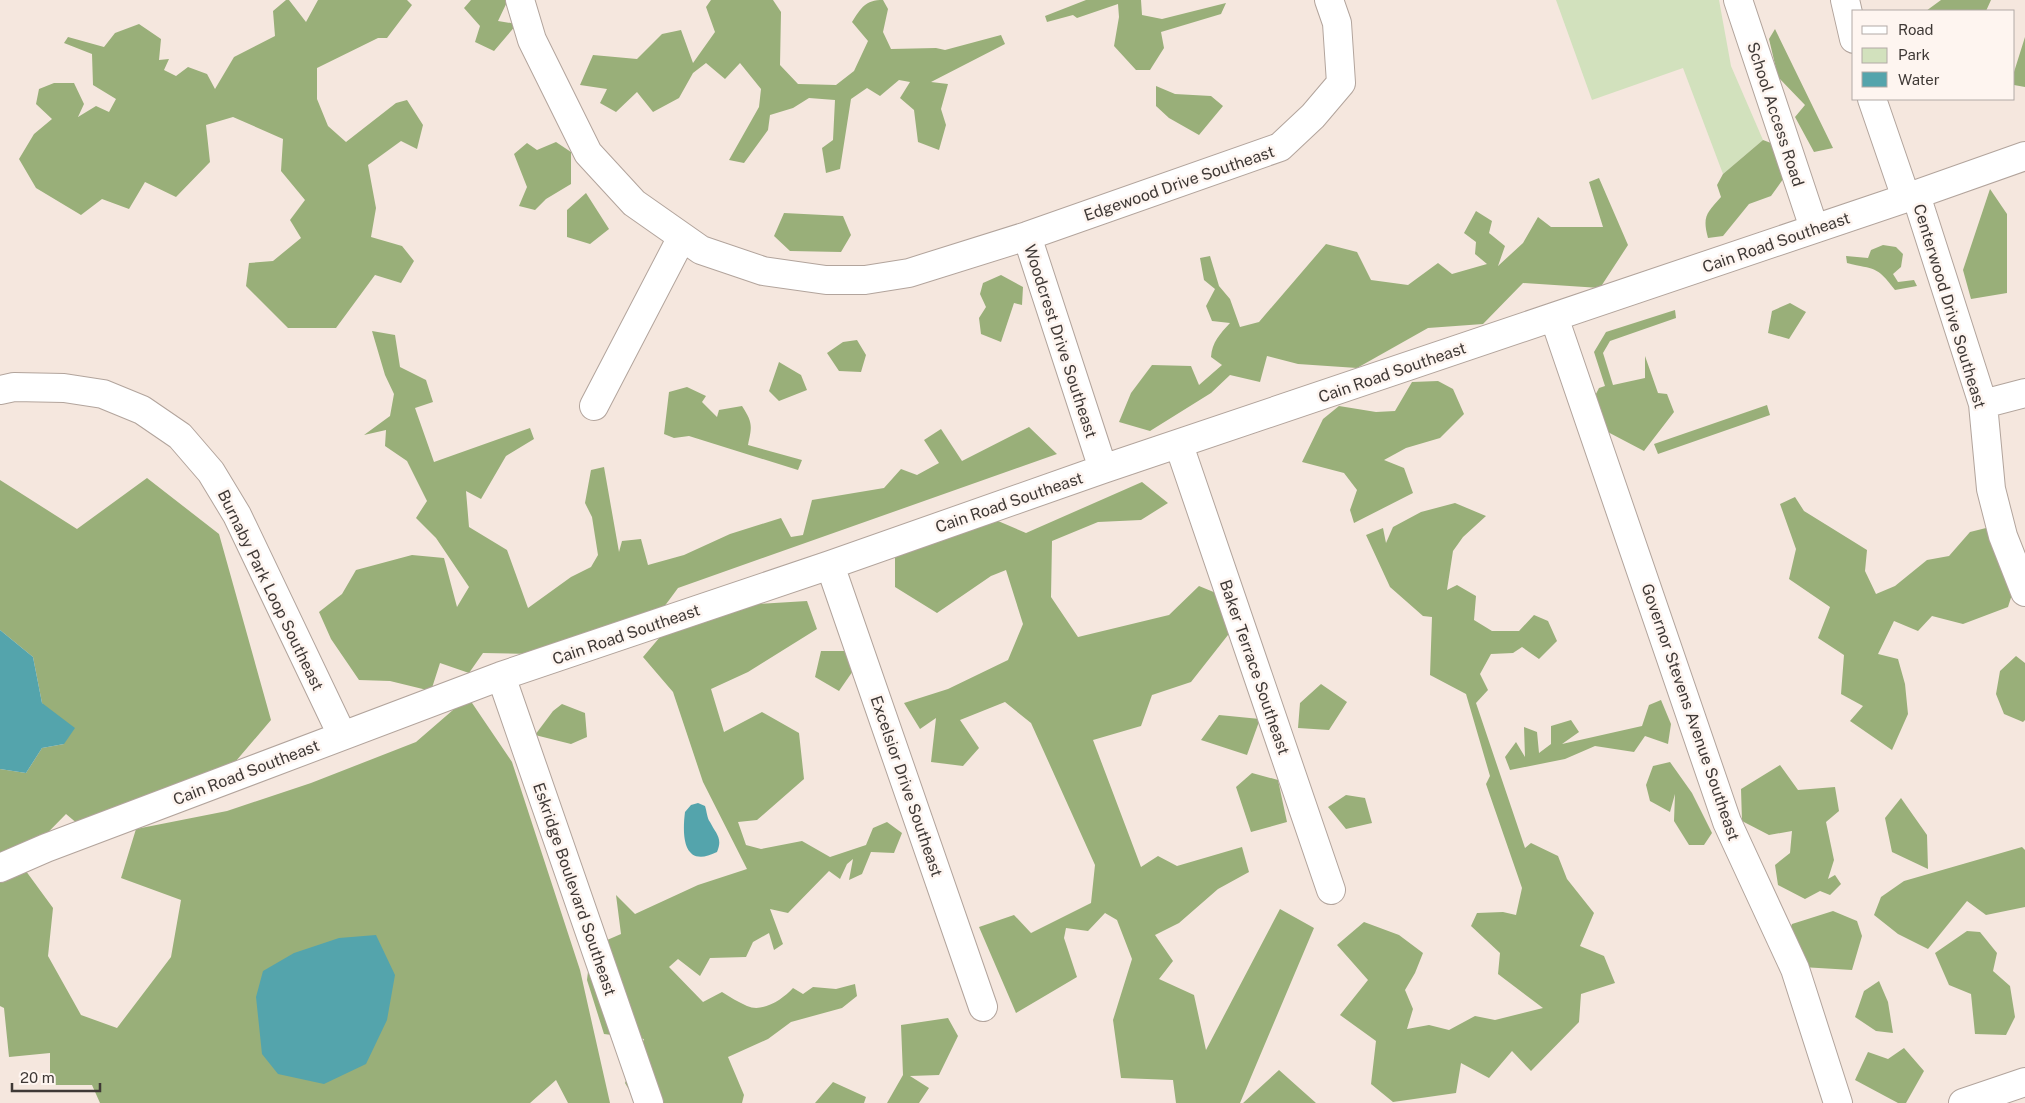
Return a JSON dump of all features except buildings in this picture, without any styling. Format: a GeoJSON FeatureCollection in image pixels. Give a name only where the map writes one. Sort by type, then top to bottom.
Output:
{"type":"FeatureCollection","features":[{"type":"Feature","properties":{"kind":"street","name":"Woodcrest Drive Southeast"},"geometry":{"type":"LineString","coordinates":[[520,0],[532,40],[588,153],[634,203],[701,250],[763,271],[802,277],[865,280],[909,273],[1027,236],[1103,469]]}},
{"type":"Feature","properties":{"kind":"street","name":"Edgewood Drive Southeast"},"geometry":{"type":"LineString","coordinates":[[1027,236],[1280,147],[1314,116],[1342,83],[1337,23],[1329,0]]}},
{"type":"Feature","properties":{"kind":"street","name":"School Access Road"},"geometry":{"type":"LineString","coordinates":[[1738,0],[1814,228]]}},
{"type":"Feature","properties":{"kind":"street"},"geometry":{"type":"LineString","coordinates":[[1845,0],[1852,30]]}},
{"type":"Feature","properties":{"kind":"street","name":"Centerwood Drive Southeast"},"geometry":{"type":"LineString","coordinates":[[1872,100],[1911,196],[1983,404],[1991,489],[2003,536],[2025,592]]}},
{"type":"Feature","properties":{"kind":"street","name":"Cain Road Southeast"},"geometry":{"type":"LineString","coordinates":[[0,868],[46,848],[501,676],[830,565],[1103,469],[2025,156]]}},
{"type":"Feature","properties":{"kind":"street"},"geometry":{"type":"LineString","coordinates":[[594,406],[682,236]]}},
{"type":"Feature","properties":{"kind":"street","name":"Governor Stevens Avenue Southeast"},"geometry":{"type":"LineString","coordinates":[[1554,317],[1727,822],[1795,970],[1838,1103]]}},
{"type":"Feature","properties":{"kind":"street","name":"Burnaby Park Loop Southeast"},"geometry":{"type":"LineString","coordinates":[[0,390],[14,387],[64,388],[103,394],[142,410],[180,436],[211,472],[237,515],[342,735]]}},
{"type":"Feature","properties":{"kind":"street"},"geometry":{"type":"LineString","coordinates":[[1983,404],[2025,393]]}},
{"type":"Feature","properties":{"kind":"street","name":"Baker Terrace Southeast"},"geometry":{"type":"LineString","coordinates":[[1178,445],[1331,890]]}},
{"type":"Feature","properties":{"kind":"street","name":"Excelsior Drive Southeast"},"geometry":{"type":"LineString","coordinates":[[830,565],[983,1006]]}},
{"type":"Feature","properties":{"kind":"street","name":"Eskridge Boulevard Southeast"},"geometry":{"type":"LineString","coordinates":[[501,676],[649,1103]]}},
{"type":"Feature","properties":{"kind":"street"},"geometry":{"type":"LineString","coordinates":[[1963,1103],[2025,1082]]}},
{"type":"Feature","properties":{"kind":"green space"},"geometry":{"type":"Polygon","coordinates":[[[286,0],[289,0],[306,22],[318,0],[407,0],[412,5],[387,38],[378,38],[317,68],[317,99],[328,126],[346,142],[396,103],[407,100],[423,125],[417,149],[401,141],[368,165],[376,208],[371,237],[402,246],[414,261],[401,283],[375,275],[336,328],[288,328],[246,286],[249,263],[273,261],[301,238],[290,220],[305,200],[281,171],[283,139],[233,117],[206,125],[210,162],[176,197],[145,182],[129,209],[102,199],[81,215],[36,188],[19,159],[34,134],[52,119],[36,104],[39,89],[54,83],[74,83],[84,104],[78,117],[96,106],[109,112],[116,99],[93,85],[92,54],[64,43],[68,37],[104,47],[115,33],[139,24],[161,39],[159,60],[169,59],[164,70],[176,76],[188,67],[207,74],[215,89],[234,57],[275,36],[273,11],[286,0]]]}},
{"type":"Feature","properties":{"kind":"green space"},"geometry":{"type":"Polygon","coordinates":[[[471,0],[508,0],[498,21],[517,24],[494,51],[475,42],[480,26],[464,8],[471,0]]]}},
{"type":"Feature","properties":{"kind":"green space"},"geometry":{"type":"Polygon","coordinates":[[[711,0],[773,0],[781,12],[780,65],[798,84],[836,85],[854,71],[868,41],[852,22],[864,6],[877,0],[883,0],[888,9],[883,32],[891,49],[936,48],[945,50],[1001,35],[1005,44],[931,82],[948,84],[941,109],[946,125],[939,150],[918,142],[914,110],[900,98],[910,82],[899,80],[880,96],[867,88],[851,99],[840,169],[826,173],[822,148],[833,140],[835,100],[809,98],[793,108],[770,115],[768,130],[744,163],[729,160],[759,107],[761,89],[740,63],[725,79],[706,63],[693,73],[679,98],[653,112],[637,92],[616,112],[600,103],[607,89],[580,85],[593,55],[637,59],[662,34],[681,30],[693,63],[715,32],[706,7],[711,0]]]}},
{"type":"Feature","properties":{"kind":"green space"},"geometry":{"type":"Polygon","coordinates":[[[1086,0],[1141,0],[1142,15],[1162,19],[1226,3],[1221,14],[1161,32],[1164,48],[1150,70],[1136,70],[1114,46],[1119,17],[1118,4],[1077,18],[1073,15],[1047,22],[1045,16],[1086,0]]]}},
{"type":"Feature","properties":{"kind":"green space"},"geometry":{"type":"Polygon","coordinates":[[[1556,0],[1719,0],[1731,66],[1763,140],[1723,174],[1683,68],[1592,100],[1556,0]]]}},
{"type":"Feature","properties":{"kind":"green space"},"geometry":{"type":"Polygon","coordinates":[[[1941,0],[1991,0],[1986,10],[1927,10],[1941,0]]]}},
{"type":"Feature","properties":{"kind":"green space"},"geometry":{"type":"Polygon","coordinates":[[[1775,29],[1833,148],[1814,152],[1795,117],[1805,105],[1778,77],[1769,39],[1775,29]]]}},
{"type":"Feature","properties":{"kind":"green space"},"geometry":{"type":"Polygon","coordinates":[[[2025,37],[2025,87],[2015,85],[2015,69],[2025,37]]]}},
{"type":"Feature","properties":{"kind":"green space"},"geometry":{"type":"Polygon","coordinates":[[[1156,86],[1175,94],[1211,96],[1223,106],[1199,135],[1169,118],[1156,106],[1156,86]]]}},
{"type":"Feature","properties":{"kind":"green space"},"geometry":{"type":"Polygon","coordinates":[[[1763,140],[1779,146],[1786,175],[1771,196],[1749,204],[1723,236],[1708,238],[1707,215],[1721,197],[1717,185],[1723,174],[1763,140]]]}},
{"type":"Feature","properties":{"kind":"green space"},"geometry":{"type":"Polygon","coordinates":[[[556,142],[571,152],[571,184],[546,199],[535,210],[519,206],[527,187],[514,154],[527,143],[537,150],[556,142]]]}},
{"type":"Feature","properties":{"kind":"green space"},"geometry":{"type":"Polygon","coordinates":[[[1599,178],[1628,245],[1600,288],[1523,283],[1483,324],[1428,328],[1357,368],[1298,364],[1267,356],[1260,382],[1230,375],[1211,393],[1150,431],[1119,422],[1131,393],[1152,365],[1191,366],[1199,385],[1222,365],[1211,357],[1217,338],[1230,323],[1212,321],[1206,306],[1215,289],[1204,280],[1200,258],[1210,256],[1219,286],[1230,299],[1240,327],[1259,322],[1326,244],[1357,252],[1371,280],[1408,285],[1438,263],[1452,274],[1487,264],[1475,254],[1476,242],[1464,233],[1476,211],[1492,221],[1489,233],[1505,246],[1498,266],[1523,243],[1538,217],[1551,227],[1603,227],[1589,182],[1599,178]]]}},
{"type":"Feature","properties":{"kind":"green space"},"geometry":{"type":"Polygon","coordinates":[[[1990,189],[2007,214],[2007,293],[1971,299],[1963,270],[1990,189]]]}},
{"type":"Feature","properties":{"kind":"green space"},"geometry":{"type":"Polygon","coordinates":[[[586,193],[609,229],[590,244],[567,237],[567,210],[586,193]]]}},
{"type":"Feature","properties":{"kind":"green space"},"geometry":{"type":"Polygon","coordinates":[[[784,213],[843,216],[851,235],[841,252],[790,251],[774,236],[784,213]]]}},
{"type":"Feature","properties":{"kind":"green space"},"geometry":{"type":"Polygon","coordinates":[[[1883,245],[1896,247],[1903,254],[1901,267],[1893,274],[1898,282],[1914,280],[1917,286],[1895,290],[1879,272],[1847,263],[1846,256],[1868,258],[1871,250],[1883,245]]]}},
{"type":"Feature","properties":{"kind":"green space"},"geometry":{"type":"Polygon","coordinates":[[[1001,275],[1023,287],[1022,305],[1014,303],[1001,342],[981,334],[979,318],[986,307],[980,294],[983,283],[1001,275]]]}},
{"type":"Feature","properties":{"kind":"green space"},"geometry":{"type":"Polygon","coordinates":[[[1790,303],[1806,312],[1789,339],[1768,333],[1772,311],[1790,303]]]}},
{"type":"Feature","properties":{"kind":"green space"},"geometry":{"type":"Polygon","coordinates":[[[1675,310],[1676,318],[1610,341],[1603,353],[1613,385],[1645,378],[1645,356],[1658,393],[1667,394],[1674,412],[1644,451],[1583,419],[1599,388],[1605,386],[1594,352],[1606,332],[1675,310]]]}},
{"type":"Feature","properties":{"kind":"green space"},"geometry":{"type":"Polygon","coordinates":[[[372,331],[395,335],[400,367],[426,380],[433,402],[415,408],[434,462],[530,428],[534,439],[506,456],[481,499],[466,491],[469,527],[507,550],[528,608],[571,577],[591,567],[598,555],[592,517],[585,503],[591,470],[604,467],[619,552],[622,541],[641,539],[648,565],[684,555],[730,534],[781,518],[791,537],[803,535],[812,500],[884,488],[901,469],[917,475],[939,463],[924,440],[941,429],[962,461],[1029,427],[1057,454],[678,588],[661,611],[531,654],[483,653],[469,673],[440,663],[431,691],[390,681],[359,680],[331,639],[319,612],[342,594],[356,570],[412,555],[444,558],[457,607],[469,587],[436,538],[416,518],[427,501],[407,461],[385,446],[386,430],[364,435],[390,416],[394,394],[385,375],[372,331]]]}},
{"type":"Feature","properties":{"kind":"green space"},"geometry":{"type":"Polygon","coordinates":[[[857,340],[866,355],[861,372],[839,371],[827,353],[843,342],[857,340]]]}},
{"type":"Feature","properties":{"kind":"green space"},"geometry":{"type":"Polygon","coordinates":[[[779,362],[801,375],[807,390],[779,401],[769,391],[779,362]]]}},
{"type":"Feature","properties":{"kind":"green space"},"geometry":{"type":"Polygon","coordinates":[[[1438,381],[1453,389],[1464,414],[1440,438],[1406,448],[1384,460],[1404,468],[1413,493],[1354,523],[1350,510],[1357,490],[1344,473],[1302,462],[1323,419],[1339,406],[1376,412],[1395,411],[1412,382],[1438,381]]]}},
{"type":"Feature","properties":{"kind":"green space"},"geometry":{"type":"Polygon","coordinates":[[[687,387],[706,396],[702,402],[717,417],[719,410],[742,406],[751,425],[748,445],[802,460],[798,470],[689,436],[674,438],[664,434],[669,392],[687,387]]]}},
{"type":"Feature","properties":{"kind":"green space"},"geometry":{"type":"Polygon","coordinates":[[[1767,405],[1770,415],[1658,454],[1654,444],[1767,405]]]}},
{"type":"Feature","properties":{"kind":"green space"},"geometry":{"type":"Polygon","coordinates":[[[147,478],[219,534],[271,720],[224,775],[97,840],[66,814],[17,864],[23,867],[53,908],[48,956],[81,1015],[117,1028],[171,957],[181,900],[121,878],[136,829],[227,811],[311,783],[416,742],[468,697],[512,762],[580,970],[610,1103],[568,1103],[556,1080],[530,1103],[100,1103],[92,1085],[50,1085],[50,1053],[9,1057],[4,1008],[0,1006],[0,769],[26,773],[42,748],[64,744],[42,703],[33,657],[0,630],[0,480],[77,529],[147,478]]]}},
{"type":"Feature","properties":{"kind":"green space"},"geometry":{"type":"Polygon","coordinates":[[[1142,482],[1168,503],[1141,520],[1098,522],[1052,541],[1051,597],[1078,637],[1169,615],[1199,586],[1250,607],[1191,682],[1152,695],[1141,726],[1093,740],[1141,867],[1158,856],[1177,866],[1242,847],[1249,872],[1218,889],[1179,923],[1155,935],[1173,961],[1159,979],[1194,995],[1206,1050],[1280,909],[1314,928],[1240,1103],[1176,1103],[1173,1080],[1121,1078],[1113,1020],[1132,959],[1117,920],[1105,913],[1088,931],[1066,928],[1064,938],[1077,977],[1016,1013],[979,927],[1014,915],[1031,933],[1091,903],[1095,865],[1031,723],[1005,702],[960,720],[979,748],[963,766],[931,762],[936,718],[920,729],[904,703],[948,689],[1008,660],[1023,624],[1006,570],[991,576],[937,613],[895,587],[895,551],[991,518],[1026,533],[1142,482]]]}},
{"type":"Feature","properties":{"kind":"green space"},"geometry":{"type":"Polygon","coordinates":[[[1795,497],[1804,511],[1867,550],[1865,571],[1876,594],[1895,586],[1927,560],[1949,556],[1970,532],[1994,526],[2016,582],[2008,607],[1963,624],[1932,616],[1918,631],[1894,621],[1878,654],[1898,659],[1905,684],[1908,714],[1892,750],[1850,721],[1863,706],[1841,694],[1844,655],[1818,638],[1830,607],[1789,579],[1796,549],[1780,504],[1795,497]]]}},
{"type":"Feature","properties":{"kind":"green space"},"geometry":{"type":"Polygon","coordinates":[[[1455,503],[1486,516],[1463,537],[1453,551],[1447,590],[1457,585],[1476,596],[1474,620],[1492,631],[1519,631],[1534,615],[1548,621],[1557,641],[1539,659],[1522,647],[1513,653],[1491,654],[1480,674],[1488,690],[1476,703],[1525,848],[1531,843],[1558,856],[1567,879],[1594,913],[1580,946],[1604,956],[1615,983],[1581,994],[1579,1022],[1531,1071],[1512,1051],[1489,1078],[1461,1063],[1456,1093],[1393,1102],[1371,1084],[1376,1041],[1340,1015],[1368,980],[1337,945],[1364,922],[1399,935],[1423,953],[1415,973],[1405,990],[1413,1009],[1407,1029],[1429,1025],[1449,1030],[1475,1016],[1495,1020],[1543,1008],[1498,974],[1500,953],[1471,926],[1477,913],[1503,912],[1516,915],[1522,888],[1486,784],[1490,776],[1466,694],[1430,675],[1432,617],[1423,616],[1390,587],[1366,535],[1383,528],[1386,543],[1393,527],[1421,512],[1455,503]]]}},
{"type":"Feature","properties":{"kind":"green space"},"geometry":{"type":"Polygon","coordinates":[[[807,601],[817,629],[748,672],[711,689],[724,732],[762,712],[799,733],[804,779],[757,820],[738,822],[746,845],[761,849],[802,841],[830,857],[866,845],[873,828],[887,822],[902,833],[894,853],[871,852],[862,874],[849,880],[853,859],[847,864],[840,879],[829,871],[788,913],[770,909],[783,944],[774,950],[769,933],[753,942],[746,957],[710,958],[700,976],[678,959],[669,967],[703,1002],[722,992],[747,1006],[760,1008],[772,1004],[793,988],[803,994],[813,987],[836,989],[855,984],[857,996],[842,1008],[791,1022],[768,1039],[728,1057],[744,1095],[742,1103],[637,1103],[625,1083],[644,1039],[604,1034],[587,980],[591,947],[621,934],[616,895],[635,914],[698,885],[747,869],[703,782],[673,692],[643,657],[671,624],[740,605],[807,601]]]}},
{"type":"Feature","properties":{"kind":"green space"},"geometry":{"type":"Polygon","coordinates":[[[821,651],[845,651],[855,668],[839,691],[815,677],[821,651]]]}},
{"type":"Feature","properties":{"kind":"green space"},"geometry":{"type":"Polygon","coordinates":[[[2016,656],[2025,663],[2025,720],[2023,722],[2004,714],[1996,694],[2000,671],[2016,656]]]}},
{"type":"Feature","properties":{"kind":"green space"},"geometry":{"type":"Polygon","coordinates":[[[1321,684],[1347,702],[1329,730],[1298,728],[1300,703],[1321,684]]]}},
{"type":"Feature","properties":{"kind":"green space"},"geometry":{"type":"Polygon","coordinates":[[[1661,700],[1671,724],[1668,744],[1645,736],[1634,752],[1595,746],[1565,759],[1510,770],[1505,757],[1516,742],[1525,757],[1524,727],[1537,732],[1539,753],[1551,744],[1551,726],[1571,720],[1579,732],[1562,744],[1642,726],[1649,705],[1661,700]]]}},
{"type":"Feature","properties":{"kind":"green space"},"geometry":{"type":"Polygon","coordinates":[[[562,704],[585,713],[587,737],[571,744],[535,735],[553,711],[562,704]]]}},
{"type":"Feature","properties":{"kind":"green space"},"geometry":{"type":"Polygon","coordinates":[[[1219,715],[1260,719],[1247,755],[1201,740],[1219,715]]]}},
{"type":"Feature","properties":{"kind":"green space"},"geometry":{"type":"Polygon","coordinates":[[[1670,762],[1692,793],[1712,833],[1704,845],[1689,845],[1674,821],[1675,794],[1670,812],[1650,801],[1646,785],[1653,766],[1670,762]]]}},
{"type":"Feature","properties":{"kind":"green space"},"geometry":{"type":"Polygon","coordinates":[[[1780,765],[1798,790],[1835,787],[1839,811],[1826,822],[1834,860],[1828,879],[1835,875],[1841,884],[1830,895],[1820,891],[1805,899],[1778,885],[1775,865],[1790,853],[1792,831],[1769,835],[1742,821],[1741,789],[1780,765]]]}},
{"type":"Feature","properties":{"kind":"green space"},"geometry":{"type":"Polygon","coordinates":[[[1252,773],[1278,780],[1287,822],[1251,832],[1236,787],[1252,773]]]}},
{"type":"Feature","properties":{"kind":"green space"},"geometry":{"type":"Polygon","coordinates":[[[1346,795],[1365,798],[1372,823],[1346,829],[1328,807],[1346,795]]]}},
{"type":"Feature","properties":{"kind":"green space"},"geometry":{"type":"Polygon","coordinates":[[[1901,798],[1927,835],[1928,869],[1892,852],[1885,818],[1901,798]]]}},
{"type":"Feature","properties":{"kind":"green space"},"geometry":{"type":"Polygon","coordinates":[[[2022,847],[2025,850],[2025,907],[1986,915],[1967,901],[1928,949],[1898,934],[1874,915],[1881,897],[1904,881],[2022,847]]]}},
{"type":"Feature","properties":{"kind":"green space"},"geometry":{"type":"Polygon","coordinates":[[[1833,911],[1857,921],[1862,936],[1852,970],[1802,967],[1785,940],[1792,924],[1833,911]]]}},
{"type":"Feature","properties":{"kind":"green space"},"geometry":{"type":"Polygon","coordinates":[[[1967,931],[1980,932],[1997,953],[1993,971],[2010,986],[2015,1017],[2006,1035],[1975,1034],[1971,994],[1949,985],[1935,953],[1967,931]]]}},
{"type":"Feature","properties":{"kind":"green space"},"geometry":{"type":"Polygon","coordinates":[[[1879,981],[1888,1002],[1893,1033],[1876,1031],[1855,1017],[1864,991],[1879,981]]]}},
{"type":"Feature","properties":{"kind":"green space"},"geometry":{"type":"Polygon","coordinates":[[[948,1018],[958,1036],[939,1075],[910,1076],[929,1088],[919,1103],[887,1103],[903,1075],[901,1025],[948,1018]]]}},
{"type":"Feature","properties":{"kind":"green space"},"geometry":{"type":"Polygon","coordinates":[[[1904,1048],[1924,1071],[1906,1103],[1898,1103],[1855,1080],[1868,1052],[1888,1059],[1904,1048]]]}},
{"type":"Feature","properties":{"kind":"green space"},"geometry":{"type":"Polygon","coordinates":[[[1279,1070],[1316,1103],[1243,1103],[1279,1070]]]}},
{"type":"Feature","properties":{"kind":"green space"},"geometry":{"type":"Polygon","coordinates":[[[833,1082],[866,1097],[864,1103],[815,1103],[833,1082]]]}},
{"type":"Feature","properties":{"kind":"water"},"geometry":{"type":"Polygon","coordinates":[[[0,630],[33,657],[42,703],[75,728],[64,744],[42,748],[26,773],[0,769],[0,630]]]}},
{"type":"Feature","properties":{"kind":"water"},"geometry":{"type":"Polygon","coordinates":[[[698,803],[705,806],[708,819],[719,840],[717,852],[706,856],[697,856],[691,853],[685,840],[685,812],[691,805],[698,803]]]}},
{"type":"Feature","properties":{"kind":"water"},"geometry":{"type":"Polygon","coordinates":[[[376,935],[395,975],[387,1020],[366,1064],[324,1084],[278,1074],[262,1054],[256,997],[263,971],[294,953],[339,938],[376,935]]]}}]}
